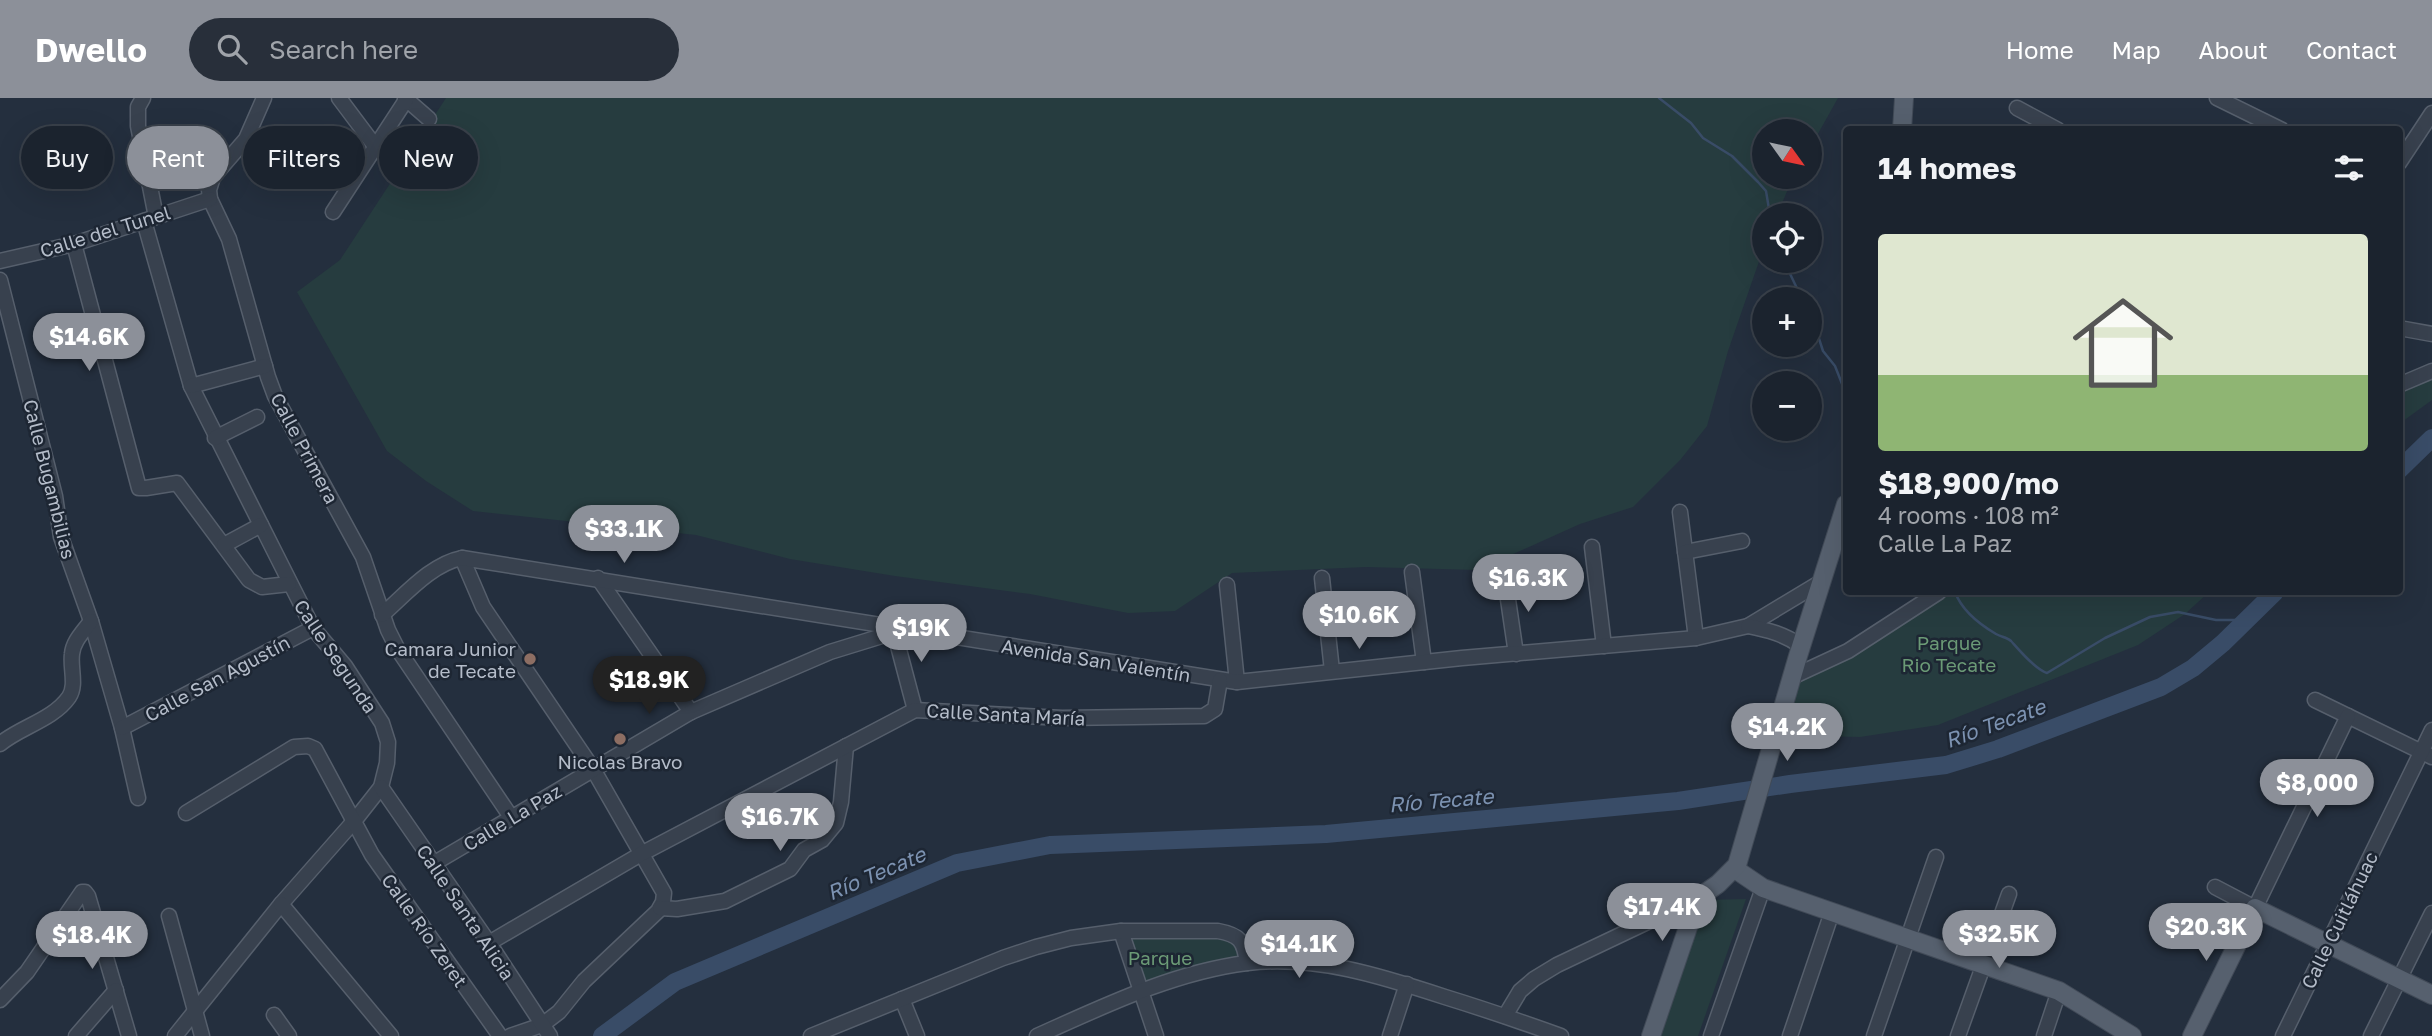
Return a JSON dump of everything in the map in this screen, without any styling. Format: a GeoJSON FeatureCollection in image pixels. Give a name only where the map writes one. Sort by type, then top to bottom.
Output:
{"type":"FeatureCollection","features":[{"type":"Feature","properties":{"kind":"main road"},"geometry":{"type":"LineString","coordinates":[[1902,126],[1904,98]]}},
{"type":"Feature","properties":{"kind":"main road"},"geometry":{"type":"LineString","coordinates":[[1651,1036],[1698,898],[1735,869],[1791,677],[1843,513]]}},
{"type":"Feature","properties":{"kind":"main road"},"geometry":{"type":"LineString","coordinates":[[1735,869],[1763,888],[2059,991],[2132,1036]]}},
{"type":"Feature","properties":{"kind":"main road"},"geometry":{"type":"LineString","coordinates":[[2192,1036],[2255,908],[2432,995]]}},
{"type":"Feature","properties":{"kind":"street","name":"Calle Segunda"},"geometry":{"type":"LineString","coordinates":[[143,98],[138,107],[138,126],[150,219],[191,386],[313,628],[345,666],[382,723],[388,742],[387,763],[381,788],[195,1008]]}},
{"type":"Feature","properties":{"kind":"street"},"geometry":{"type":"LineString","coordinates":[[210,199],[210,183],[213,177],[246,139],[264,98]]}},
{"type":"Feature","properties":{"kind":"street"},"geometry":{"type":"LineString","coordinates":[[339,98],[375,146]]}},
{"type":"Feature","properties":{"kind":"street"},"geometry":{"type":"LineString","coordinates":[[2217,98],[2274,126]]}},
{"type":"Feature","properties":{"kind":"street"},"geometry":{"type":"LineString","coordinates":[[333,212],[405,99],[429,119]]}},
{"type":"Feature","properties":{"kind":"street"},"geometry":{"type":"LineString","coordinates":[[2017,108],[2051,126]]}},
{"type":"Feature","properties":{"kind":"street"},"geometry":{"type":"LineString","coordinates":[[2403,157],[2432,113]]}},
{"type":"Feature","properties":{"kind":"street","name":"Calle del Tunel"},"geometry":{"type":"LineString","coordinates":[[0,261],[74,244],[210,199]]}},
{"type":"Feature","properties":{"kind":"street","name":"Calle Primera"},"geometry":{"type":"LineString","coordinates":[[210,199],[229,239],[275,396],[363,557],[382,615],[397,648],[511,817]]}},
{"type":"Feature","properties":{"kind":"street"},"geometry":{"type":"LineString","coordinates":[[74,244],[137,484],[142,489],[177,483],[249,580],[256,585],[272,587],[289,584]]}},
{"type":"Feature","properties":{"kind":"street","name":"Calle Bugambilias"},"geometry":{"type":"LineString","coordinates":[[0,280],[55,496],[61,537],[91,621],[122,728],[138,798]]}},
{"type":"Feature","properties":{"kind":"street"},"geometry":{"type":"LineString","coordinates":[[2403,329],[2432,334]]}},
{"type":"Feature","properties":{"kind":"street"},"geometry":{"type":"LineString","coordinates":[[191,386],[265,366]]}},
{"type":"Feature","properties":{"kind":"street"},"geometry":{"type":"LineString","coordinates":[[2403,383],[2432,372]]}},
{"type":"Feature","properties":{"kind":"street"},"geometry":{"type":"LineString","coordinates":[[215,438],[257,417]]}},
{"type":"Feature","properties":{"kind":"street"},"geometry":{"type":"LineString","coordinates":[[1680,512],[1696,638]]}},
{"type":"Feature","properties":{"kind":"street"},"geometry":{"type":"LineString","coordinates":[[223,545],[261,525]]}},
{"type":"Feature","properties":{"kind":"street"},"geometry":{"type":"LineString","coordinates":[[1685,552],[1742,541]]}},
{"type":"Feature","properties":{"kind":"street"},"geometry":{"type":"LineString","coordinates":[[1592,547],[1604,646]]}},
{"type":"Feature","properties":{"kind":"street"},"geometry":{"type":"LineString","coordinates":[[382,615],[439,566],[462,558],[483,607],[593,769],[664,893],[660,908],[584,981],[546,1031],[510,1036]]}},
{"type":"Feature","properties":{"kind":"street","name":"Avenida San Valentín"},"geometry":{"type":"LineString","coordinates":[[462,558],[598,578],[894,630],[1237,682],[1696,638],[1748,626],[1821,582]]}},
{"type":"Feature","properties":{"kind":"street"},"geometry":{"type":"LineString","coordinates":[[1412,572],[1424,662]]}},
{"type":"Feature","properties":{"kind":"street"},"geometry":{"type":"LineString","coordinates":[[598,578],[691,712]]}},
{"type":"Feature","properties":{"kind":"street"},"geometry":{"type":"LineString","coordinates":[[1322,578],[1332,671]]}},
{"type":"Feature","properties":{"kind":"street"},"geometry":{"type":"LineString","coordinates":[[1505,579],[1516,654]]}},
{"type":"Feature","properties":{"kind":"street"},"geometry":{"type":"LineString","coordinates":[[1227,585],[1237,682]]}},
{"type":"Feature","properties":{"kind":"street"},"geometry":{"type":"LineString","coordinates":[[1791,677],[1848,651],[1934,595]]}},
{"type":"Feature","properties":{"kind":"street"},"geometry":{"type":"LineString","coordinates":[[0,744],[43,718],[70,696],[73,682],[72,652],[76,640],[91,621]]}},
{"type":"Feature","properties":{"kind":"street"},"geometry":{"type":"LineString","coordinates":[[1748,626],[1774,631],[1801,646]]}},
{"type":"Feature","properties":{"kind":"street","name":"Calle San Agustín"},"geometry":{"type":"LineString","coordinates":[[122,728],[313,628]]}},
{"type":"Feature","properties":{"kind":"street"},"geometry":{"type":"LineString","coordinates":[[894,630],[915,709]]}},
{"type":"Feature","properties":{"kind":"street","name":"Calle La Paz"},"geometry":{"type":"LineString","coordinates":[[433,864],[691,712],[830,652],[894,630]]}},
{"type":"Feature","properties":{"kind":"street","name":"Calle Santa María"},"geometry":{"type":"LineString","coordinates":[[488,943],[642,854],[915,709],[1062,718],[1204,716],[1215,709],[1220,680]]}},
{"type":"Feature","properties":{"kind":"street"},"geometry":{"type":"LineString","coordinates":[[2315,699],[2426,755]]}},
{"type":"Feature","properties":{"kind":"street"},"geometry":{"type":"LineString","coordinates":[[2215,887],[2255,908],[2348,716]]}},
{"type":"Feature","properties":{"kind":"street","name":"Calle Cuitláhuac"},"geometry":{"type":"LineString","coordinates":[[2283,1036],[2328,942],[2426,755],[2432,730]]}},
{"type":"Feature","properties":{"kind":"street","name":"Calle Río Zeret"},"geometry":{"type":"LineString","coordinates":[[186,813],[294,747],[308,746],[319,754],[372,855],[500,1036]]}},
{"type":"Feature","properties":{"kind":"street"},"geometry":{"type":"LineString","coordinates":[[660,908],[677,909],[725,901],[790,869],[804,850],[830,834],[836,823],[841,802],[846,746]]}},
{"type":"Feature","properties":{"kind":"street","name":"Calle Santa Alicia"},"geometry":{"type":"LineString","coordinates":[[381,788],[546,1031]]}},
{"type":"Feature","properties":{"kind":"street"},"geometry":{"type":"LineString","coordinates":[[1874,1036],[1936,858]]}},
{"type":"Feature","properties":{"kind":"street"},"geometry":{"type":"LineString","coordinates":[[1711,1036],[1763,888]]}},
{"type":"Feature","properties":{"kind":"street"},"geometry":{"type":"LineString","coordinates":[[0,1000],[27,971],[61,920],[82,892],[85,892],[129,1036]]}},
{"type":"Feature","properties":{"kind":"street"},"geometry":{"type":"LineString","coordinates":[[1958,1036],[2009,894]]}},
{"type":"Feature","properties":{"kind":"street"},"geometry":{"type":"LineString","coordinates":[[1505,1017],[1520,990],[1534,979],[1557,965],[1698,898]]}},
{"type":"Feature","properties":{"kind":"street"},"geometry":{"type":"LineString","coordinates":[[281,904],[391,1036]]}},
{"type":"Feature","properties":{"kind":"street"},"geometry":{"type":"LineString","coordinates":[[1790,1036],[1832,912]]}},
{"type":"Feature","properties":{"kind":"street"},"geometry":{"type":"LineString","coordinates":[[2371,1036],[2432,912]]}},
{"type":"Feature","properties":{"kind":"street"},"geometry":{"type":"LineString","coordinates":[[169,916],[202,1036]]}},
{"type":"Feature","properties":{"kind":"street"},"geometry":{"type":"LineString","coordinates":[[811,1036],[1036,947],[1071,938],[1121,931],[1218,930],[1240,939],[1245,948],[1247,963]]}},
{"type":"Feature","properties":{"kind":"street"},"geometry":{"type":"LineString","coordinates":[[1121,931],[1156,1036]]}},
{"type":"Feature","properties":{"kind":"street"},"geometry":{"type":"LineString","coordinates":[[1037,1036],[1125,998],[1202,972],[1247,963],[1283,962],[1326,964],[1366,972],[1561,1036]]}},
{"type":"Feature","properties":{"kind":"street"},"geometry":{"type":"LineString","coordinates":[[1390,1036],[1407,984]]}},
{"type":"Feature","properties":{"kind":"street"},"geometry":{"type":"LineString","coordinates":[[76,1036],[116,990]]}},
{"type":"Feature","properties":{"kind":"street"},"geometry":{"type":"LineString","coordinates":[[2043,1036],[2059,991]]}},
{"type":"Feature","properties":{"kind":"street"},"geometry":{"type":"LineString","coordinates":[[902,999],[917,1036]]}},
{"type":"Feature","properties":{"kind":"street"},"geometry":{"type":"LineString","coordinates":[[175,1036],[195,1008]]}},
{"type":"Feature","properties":{"kind":"street"},"geometry":{"type":"LineString","coordinates":[[274,1015],[289,1036]]}},
{"type":"Feature","properties":{"kind":"green space"},"geometry":{"type":"Polygon","coordinates":[[[446,98],[1838,98],[1822,127],[1822,119],[1752,119],[1752,189],[1788,189],[1782,203],[1752,203],[1752,273],[1755,273],[1728,351],[1707,426],[1681,459],[1633,507],[1580,524],[1478,570],[1366,567],[1232,573],[1175,611],[1128,613],[1030,594],[790,559],[696,535],[473,511],[426,481],[387,451],[297,292],[340,260],[386,189],[478,189],[478,126],[428,126],[446,98]]]}},
{"type":"Feature","properties":{"kind":"green space"},"geometry":{"type":"Polygon","coordinates":[[[2432,369],[2432,400],[2403,421],[2403,382],[2432,369]]]}},
{"type":"Feature","properties":{"kind":"green space","name":"Parque Rio Tecate"},"geometry":{"type":"Polygon","coordinates":[[[1927,595],[2206,595],[2185,614],[2138,645],[1938,725],[1860,737],[1776,732],[1794,670],[1825,660],[1927,595]]]}},
{"type":"Feature","properties":{"kind":"green space"},"geometry":{"type":"Polygon","coordinates":[[[1746,899],[1698,1036],[1657,1036],[1702,900],[1746,899]]]}},
{"type":"Feature","properties":{"kind":"green space","name":"Parque"},"geometry":{"type":"Polygon","coordinates":[[[1118,932],[1242,934],[1242,963],[1140,991],[1118,932]]]}},
{"type":"Feature","properties":{"kind":"waterway"},"geometry":{"type":"LineString","coordinates":[[1659,98],[1691,123],[1703,138],[1732,156],[1766,191],[1768,203]]}},
{"type":"Feature","properties":{"kind":"waterway"},"geometry":{"type":"LineString","coordinates":[[1790,273],[1796,287]]}},
{"type":"Feature","properties":{"kind":"waterway"},"geometry":{"type":"LineString","coordinates":[[1822,348],[1835,366],[1843,386]]}},
{"type":"Feature","properties":{"kind":"waterway","name":"Río Tecate"},"geometry":{"type":"LineString","coordinates":[[2403,466],[2432,438]]}},
{"type":"Feature","properties":{"kind":"waterway"},"geometry":{"type":"LineString","coordinates":[[1957,595],[1972,616],[2009,640],[2033,664],[2047,673],[2105,638],[2150,617],[2178,612],[2216,620],[2246,620]]}},
{"type":"Feature","properties":{"kind":"waterway","name":"Río Tecate"},"geometry":{"type":"LineString","coordinates":[[602,1036],[675,982],[957,863],[1050,845],[1326,834],[1678,801],[1946,765],[1998,749],[2161,687],[2193,668],[2272,595]]}},
{"type":"Feature","properties":{"kind":"place","name":"Camara Junior de Tecate"},"geometry":{"type":"Point","coordinates":[530,659]}},
{"type":"Feature","properties":{"kind":"place","name":"Nicolas Bravo"},"geometry":{"type":"Point","coordinates":[620,739]}}]}
